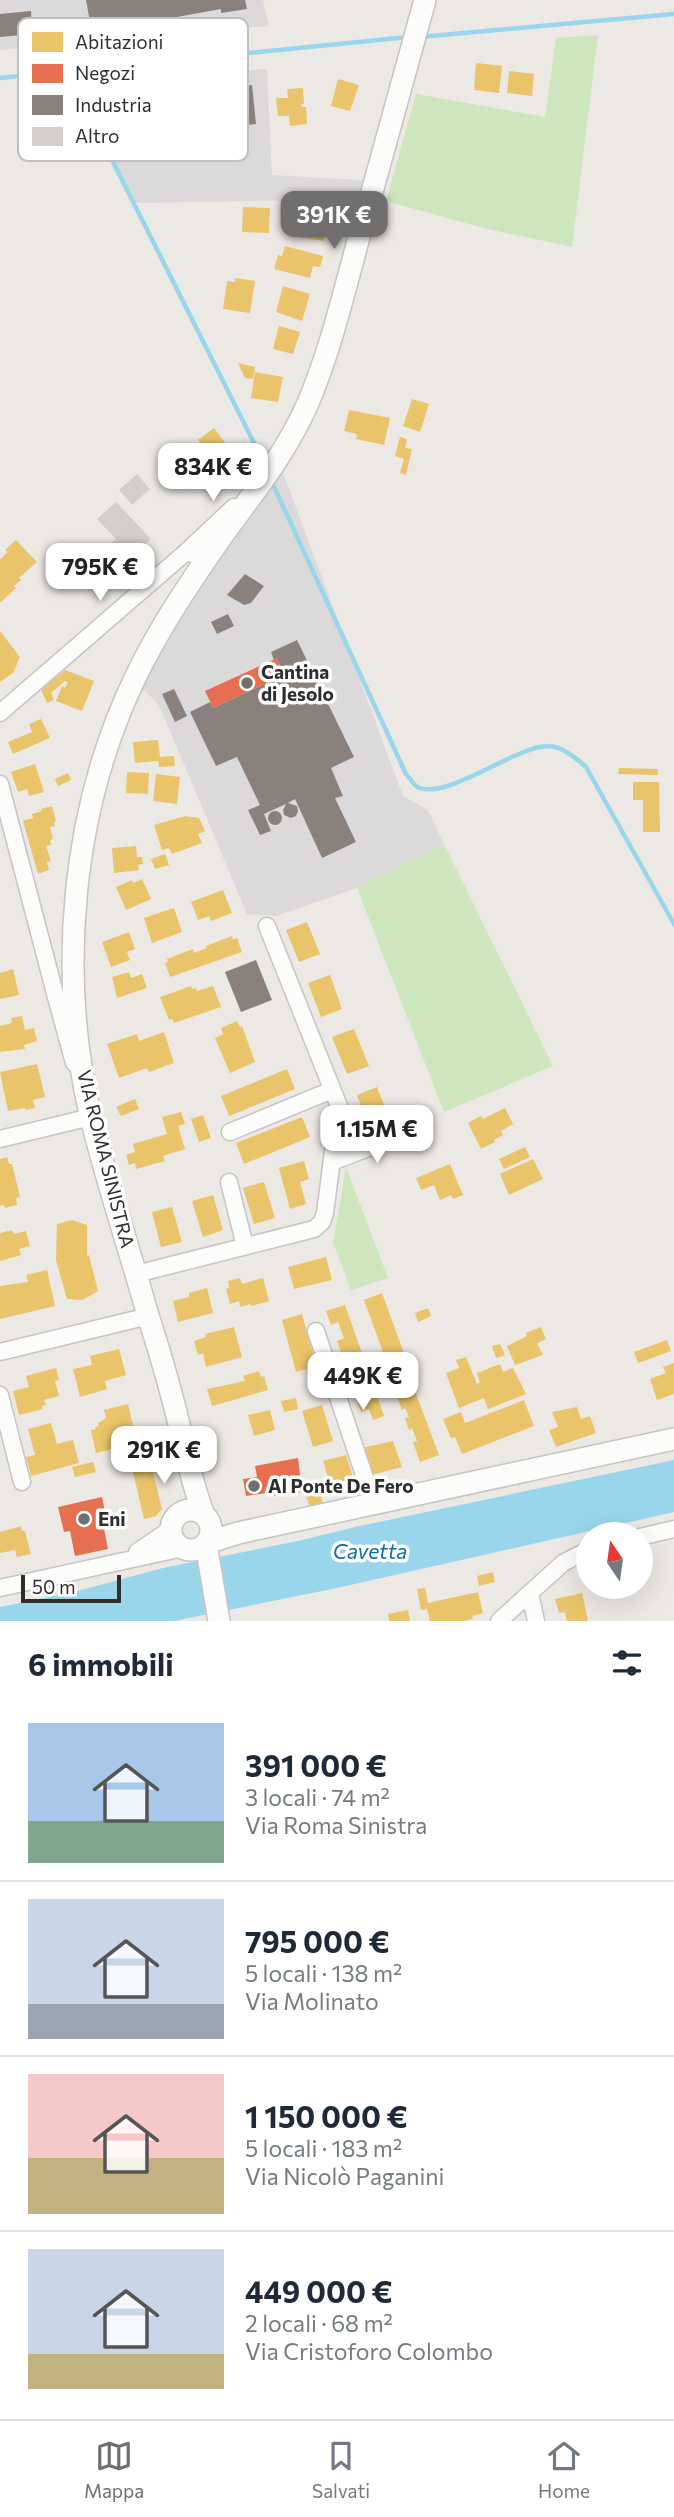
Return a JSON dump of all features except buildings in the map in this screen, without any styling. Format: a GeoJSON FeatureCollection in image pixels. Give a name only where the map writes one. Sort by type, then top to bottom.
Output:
{"type":"FeatureCollection","features":[{"type":"Feature","properties":{"kind":"street","name":"VIA ROMA SINISTRA"},"geometry":{"type":"LineString","coordinates":[[201,1541],[188,1463],[172,1397],[91,1117],[81,1060],[66,1003],[78,875],[95,784],[107,744],[140,668],[158,634],[206,559],[278,459],[296,428],[319,374],[423,10]]}},
{"type":"Feature","properties":{"kind":"street"},"geometry":{"type":"LineString","coordinates":[[0,713],[265,480]]}},
{"type":"Feature","properties":{"kind":"street"},"geometry":{"type":"LineString","coordinates":[[185,553],[198,554],[206,559]]}},
{"type":"Feature","properties":{"kind":"street"},"geometry":{"type":"LineString","coordinates":[[0,784],[66,1003]]}},
{"type":"Feature","properties":{"kind":"street"},"geometry":{"type":"LineString","coordinates":[[136,1274],[314,1229],[322,1222],[339,1106],[267,926]]}},
{"type":"Feature","properties":{"kind":"street"},"geometry":{"type":"LineString","coordinates":[[230,1132],[332,1090]]}},
{"type":"Feature","properties":{"kind":"street"},"geometry":{"type":"LineString","coordinates":[[0,1139],[91,1117]]}},
{"type":"Feature","properties":{"kind":"street"},"geometry":{"type":"LineString","coordinates":[[332,1162],[410,1132]]}},
{"type":"Feature","properties":{"kind":"street"},"geometry":{"type":"LineString","coordinates":[[229,1182],[246,1245]]}},
{"type":"Feature","properties":{"kind":"street"},"geometry":{"type":"LineString","coordinates":[[0,1352],[149,1316]]}},
{"type":"Feature","properties":{"kind":"street"},"geometry":{"type":"LineString","coordinates":[[317,1331],[374,1505]]}},
{"type":"Feature","properties":{"kind":"street"},"geometry":{"type":"LineString","coordinates":[[0,1395],[22,1482]]}},
{"type":"Feature","properties":{"kind":"street"},"geometry":{"type":"LineString","coordinates":[[0,1588],[201,1541],[223,1531],[239,1533],[674,1439]]}},
{"type":"Feature","properties":{"kind":"street","name":"VIA ROMA SINISTRA"},"geometry":{"type":"LineString","coordinates":[[177,1521],[188,1463]]}},
{"type":"Feature","properties":{"kind":"street"},"geometry":{"type":"LineString","coordinates":[[112,1563],[147,1547],[177,1521],[194,1511],[219,1621]]}},
{"type":"Feature","properties":{"kind":"street"},"geometry":{"type":"LineString","coordinates":[[177,1521],[174,1539],[201,1541]]}},
{"type":"Feature","properties":{"kind":"street"},"geometry":{"type":"LineString","coordinates":[[653,1534],[674,1530]]}},
{"type":"Feature","properties":{"kind":"street"},"geometry":{"type":"LineString","coordinates":[[499,1621],[563,1563],[576,1556]]}},
{"type":"Feature","properties":{"kind":"street"},"geometry":{"type":"LineString","coordinates":[[530,1593],[536,1621]]}},
{"type":"Feature","properties":{"kind":"shaded area"},"geometry":{"type":"Polygon","coordinates":[[[0,0],[263,0],[269,26],[248,27],[248,18],[18,18],[18,48],[0,50],[0,0]]]}},
{"type":"Feature","properties":{"kind":"shaded area"},"geometry":{"type":"Polygon","coordinates":[[[267,69],[272,175],[375,181],[370,199],[131,203],[109,161],[248,161],[248,70],[267,69]]]}},
{"type":"Feature","properties":{"kind":"shaded area"},"geometry":{"type":"Polygon","coordinates":[[[278,459],[403,796],[428,810],[444,844],[357,888],[276,916],[247,914],[159,705],[134,680],[278,459]]]}},
{"type":"Feature","properties":{"kind":"green space"},"geometry":{"type":"Polygon","coordinates":[[[598,35],[572,247],[483,228],[386,201],[416,94],[545,117],[556,38],[598,35]]]}},
{"type":"Feature","properties":{"kind":"green space"},"geometry":{"type":"Polygon","coordinates":[[[444,844],[553,1066],[444,1112],[357,888],[444,844]]]}},
{"type":"Feature","properties":{"kind":"green space"},"geometry":{"type":"Polygon","coordinates":[[[346,1167],[388,1278],[351,1290],[333,1243],[346,1167]]]}},
{"type":"Feature","properties":{"kind":"water","name":"Cavetta"},"geometry":{"type":"Polygon","coordinates":[[[674,1460],[674,1512],[630,1522],[576,1522],[576,1534],[337,1588],[174,1621],[0,1621],[0,1607],[74,1592],[163,1568],[674,1460]]]}},
{"type":"Feature","properties":{"kind":"waterway"},"geometry":{"type":"LineString","coordinates":[[420,37],[674,14]]}},
{"type":"Feature","properties":{"kind":"waterway"},"geometry":{"type":"LineString","coordinates":[[248,53],[408,37]]}},
{"type":"Feature","properties":{"kind":"waterway"},"geometry":{"type":"LineString","coordinates":[[0,78],[18,76]]}},
{"type":"Feature","properties":{"kind":"waterway"},"geometry":{"type":"LineString","coordinates":[[113,161],[265,465]]}},
{"type":"Feature","properties":{"kind":"waterway"},"geometry":{"type":"LineString","coordinates":[[271,480],[406,774],[415,785],[428,789],[443,787],[535,748],[549,746],[564,751],[586,767],[674,924]]}},
{"type":"Feature","properties":{"kind":"place","name":"Cantina di Jesolo"},"geometry":{"type":"Point","coordinates":[247,683]}},
{"type":"Feature","properties":{"kind":"place","name":"Al Ponte De Fero"},"geometry":{"type":"Point","coordinates":[254,1486]}},
{"type":"Feature","properties":{"kind":"place","name":"Eni"},"geometry":{"type":"Point","coordinates":[84,1519]}}]}
